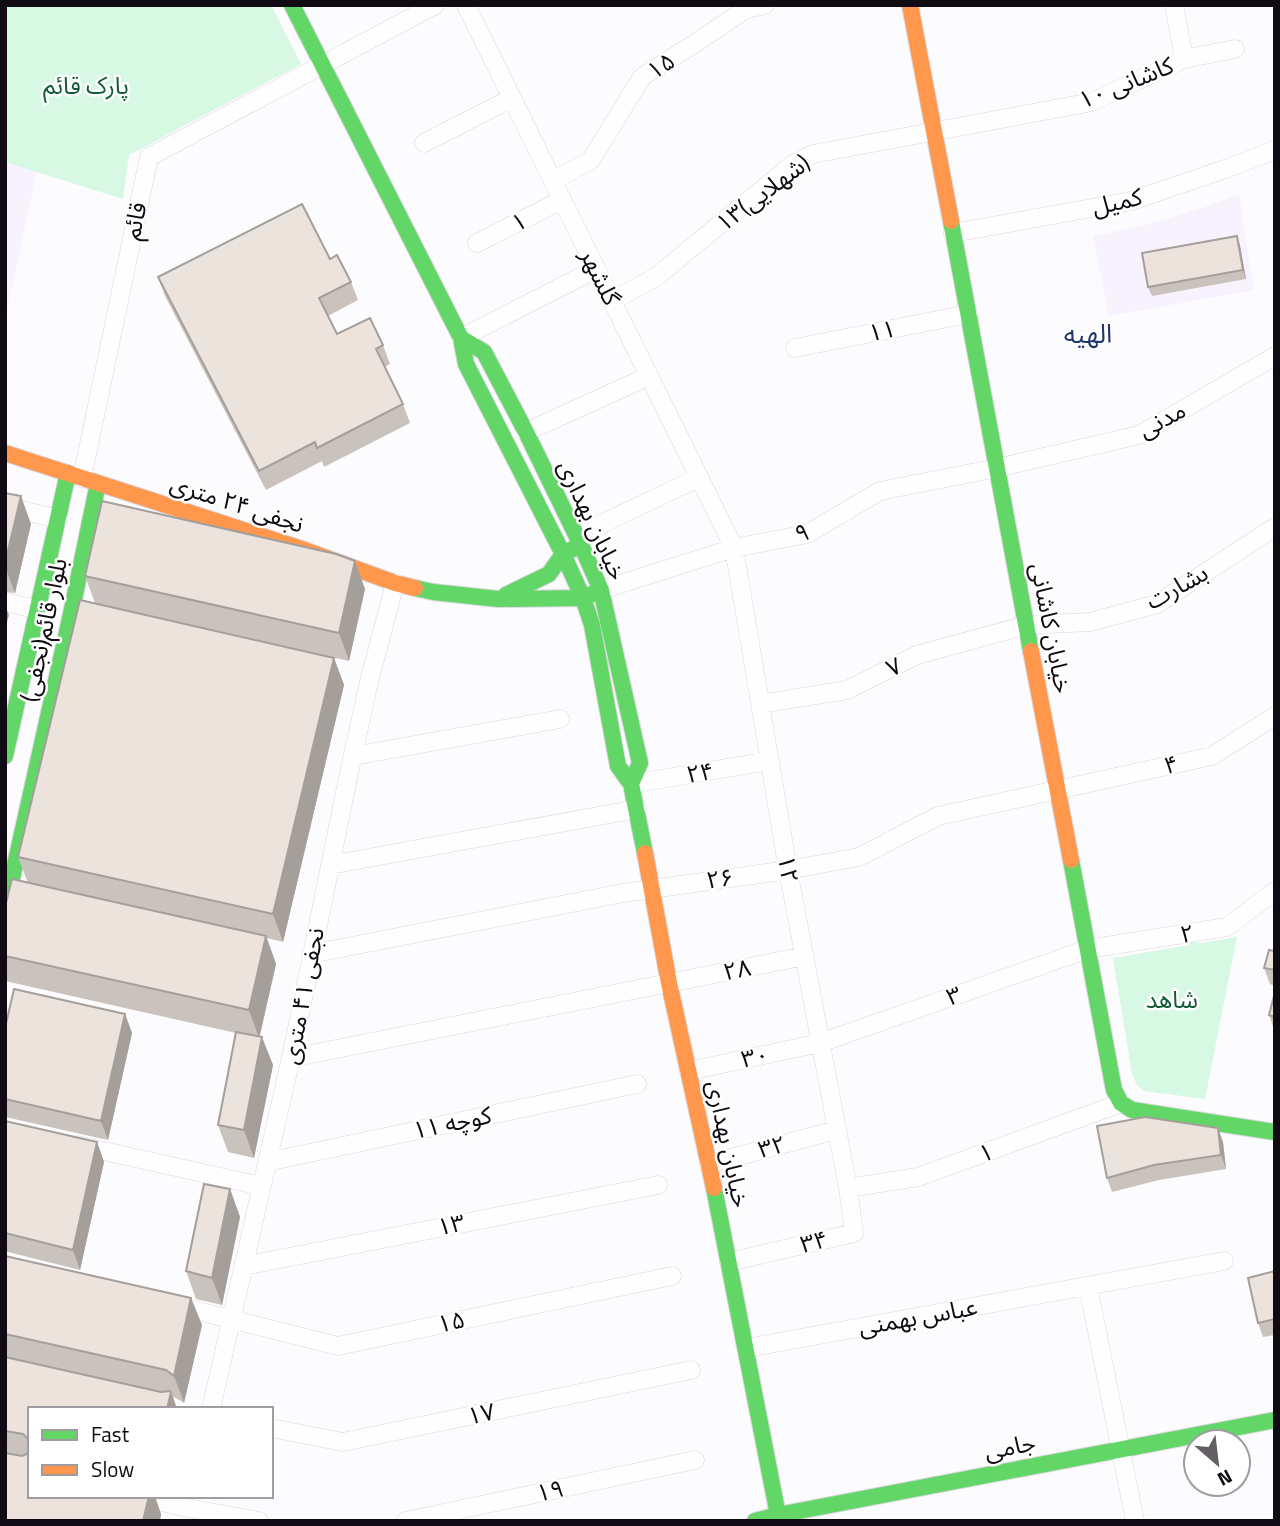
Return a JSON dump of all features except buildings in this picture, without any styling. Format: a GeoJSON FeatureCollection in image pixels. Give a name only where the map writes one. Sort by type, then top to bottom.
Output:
{"type":"FeatureCollection","features":[{"type":"Feature","properties":{"kind":"street","name":"خیابان بهداری"},"geometry":{"type":"LineString","coordinates":[[292,5],[461,338],[466,364],[564,554],[583,597],[592,625],[618,766],[631,784],[637,809],[669,983],[690,1071],[747,1348],[779,1518]]}},
{"type":"Feature","properties":{"kind":"street"},"geometry":{"type":"LineString","coordinates":[[322,65],[435,5]]}},
{"type":"Feature","properties":{"kind":"street","name":"گلشهر"},"geometry":{"type":"LineString","coordinates":[[466,5],[734,548]]}},
{"type":"Feature","properties":{"kind":"street","name":"۱۵"},"geometry":{"type":"LineString","coordinates":[[553,181],[591,160],[642,77],[746,9],[765,5]]}},
{"type":"Feature","properties":{"kind":"street","name":"خیابان کاشانی"},"geometry":{"type":"LineString","coordinates":[[910,5],[1115,1090],[1121,1103]]}},
{"type":"Feature","properties":{"kind":"street"},"geometry":{"type":"LineString","coordinates":[[1174,5],[1184,59]]}},
{"type":"Feature","properties":{"kind":"street","name":"کاشانی ۱۰"},"geometry":{"type":"LineString","coordinates":[[934,131],[1092,102],[1184,59],[1235,49]]}},
{"type":"Feature","properties":{"kind":"street","name":"قائم"},"geometry":{"type":"LineString","coordinates":[[83,478],[149,157],[322,65]]}},
{"type":"Feature","properties":{"kind":"street"},"geometry":{"type":"LineString","coordinates":[[424,143],[512,97]]}},
{"type":"Feature","properties":{"kind":"street","name":"۱۳(شهلایی)"},"geometry":{"type":"LineString","coordinates":[[612,302],[656,277],[793,164],[813,154],[934,131]]}},
{"type":"Feature","properties":{"kind":"street","name":"کمیل"},"geometry":{"type":"LineString","coordinates":[[953,233],[1131,201],[1275,149]]}},
{"type":"Feature","properties":{"kind":"street","name":"۱"},"geometry":{"type":"LineString","coordinates":[[477,243],[562,200]]}},
{"type":"Feature","properties":{"kind":"street"},"geometry":{"type":"LineString","coordinates":[[461,338],[596,269]]}},
{"type":"Feature","properties":{"kind":"street","name":"۱۱"},"geometry":{"type":"LineString","coordinates":[[795,348],[968,314]]}},
{"type":"Feature","properties":{"kind":"street","name":"خیابان بهداری"},"geometry":{"type":"LineString","coordinates":[[461,338],[484,352],[526,432],[601,590],[640,763],[631,784]]}},
{"type":"Feature","properties":{"kind":"street","name":"مدنی"},"geometry":{"type":"LineString","coordinates":[[998,468],[1139,435],[1275,356]]}},
{"type":"Feature","properties":{"kind":"street"},"geometry":{"type":"LineString","coordinates":[[526,432],[649,376]]}},
{"type":"Feature","properties":{"kind":"street","name":"نجفی ۲۴ متری"},"geometry":{"type":"LineString","coordinates":[[5,453],[299,548],[395,583],[433,592],[498,598],[583,597]]}},
{"type":"Feature","properties":{"kind":"street","name":"۹"},"geometry":{"type":"LineString","coordinates":[[601,590],[734,548],[807,534],[880,491],[998,468]]}},
{"type":"Feature","properties":{"kind":"street","name":"بلوار قائم(نجفی)"},"geometry":{"type":"LineString","coordinates":[[5,756],[12,695],[39,610],[58,519],[83,478]]}},
{"type":"Feature","properties":{"kind":"street","name":"بلوار قائم(نجفی)"},"geometry":{"type":"LineString","coordinates":[[5,910],[71,614],[83,478]]}},
{"type":"Feature","properties":{"kind":"street"},"geometry":{"type":"LineString","coordinates":[[597,526],[698,478]]}},
{"type":"Feature","properties":{"kind":"street"},"geometry":{"type":"LineString","coordinates":[[5,506],[58,519]]}},
{"type":"Feature","properties":{"kind":"street","name":"بشارت"},"geometry":{"type":"LineString","coordinates":[[1027,625],[1090,622],[1157,604],[1275,527]]}},
{"type":"Feature","properties":{"kind":"street"},"geometry":{"type":"LineString","coordinates":[[498,598],[549,574],[564,554],[581,545]]}},
{"type":"Feature","properties":{"kind":"street","name":"۱۲"},"geometry":{"type":"LineString","coordinates":[[734,548],[788,870],[848,1188]]}},
{"type":"Feature","properties":{"kind":"street","name":"نجفی ۴۱ متری"},"geometry":{"type":"LineString","coordinates":[[211,1407],[291,1058],[369,682],[395,583]]}},
{"type":"Feature","properties":{"kind":"street"},"geometry":{"type":"LineString","coordinates":[[583,597],[601,590]]}},
{"type":"Feature","properties":{"kind":"street"},"geometry":{"type":"LineString","coordinates":[[5,602],[39,610]]}},
{"type":"Feature","properties":{"kind":"street","name":"۷"},"geometry":{"type":"LineString","coordinates":[[760,704],[847,690],[918,655],[1027,625]]}},
{"type":"Feature","properties":{"kind":"street","name":"۴"},"geometry":{"type":"LineString","coordinates":[[788,870],[859,857],[938,816],[1212,757],[1275,716]]}},
{"type":"Feature","properties":{"kind":"street"},"geometry":{"type":"LineString","coordinates":[[353,756],[560,719]]}},
{"type":"Feature","properties":{"kind":"street","name":"۲۴"},"geometry":{"type":"LineString","coordinates":[[631,784],[770,761]]}},
{"type":"Feature","properties":{"kind":"street"},"geometry":{"type":"LineString","coordinates":[[330,865],[637,809]]}},
{"type":"Feature","properties":{"kind":"street","name":"۲۶"},"geometry":{"type":"LineString","coordinates":[[311,954],[653,888],[788,870]]}},
{"type":"Feature","properties":{"kind":"street","name":"۲"},"geometry":{"type":"LineString","coordinates":[[1088,949],[1227,928],[1275,891]]}},
{"type":"Feature","properties":{"kind":"street","name":"۳"},"geometry":{"type":"LineString","coordinates":[[820,1043],[1088,949]]}},
{"type":"Feature","properties":{"kind":"street","name":"۲۸"},"geometry":{"type":"LineString","coordinates":[[291,1058],[805,956]]}},
{"type":"Feature","properties":{"kind":"street","name":"۳۰"},"geometry":{"type":"LineString","coordinates":[[690,1071],[820,1043]]}},
{"type":"Feature","properties":{"kind":"street","name":"کوچه ۱۱"},"geometry":{"type":"LineString","coordinates":[[267,1162],[637,1084]]}},
{"type":"Feature","properties":{"kind":"street"},"geometry":{"type":"LineString","coordinates":[[1121,1103],[1132,1110],[1147,1114],[1275,1132]]}},
{"type":"Feature","properties":{"kind":"street","name":"۱"},"geometry":{"type":"LineString","coordinates":[[848,1188],[918,1177],[1121,1103]]}},
{"type":"Feature","properties":{"kind":"street","name":"۳۲"},"geometry":{"type":"LineString","coordinates":[[709,1164],[836,1130]]}},
{"type":"Feature","properties":{"kind":"street"},"geometry":{"type":"LineString","coordinates":[[59,1140],[261,1186]]}},
{"type":"Feature","properties":{"kind":"street","name":"۱۳"},"geometry":{"type":"LineString","coordinates":[[244,1266],[658,1185]]}},
{"type":"Feature","properties":{"kind":"street","name":"۳۴"},"geometry":{"type":"LineString","coordinates":[[729,1262],[854,1233],[848,1188]]}},
{"type":"Feature","properties":{"kind":"street","name":"عباس بهمنی"},"geometry":{"type":"LineString","coordinates":[[747,1348],[1224,1261]]}},
{"type":"Feature","properties":{"kind":"street","name":"۱۵"},"geometry":{"type":"LineString","coordinates":[[152,1299],[338,1346],[672,1276]]}},
{"type":"Feature","properties":{"kind":"street"},"geometry":{"type":"LineString","coordinates":[[1088,1286],[1135,1521]]}},
{"type":"Feature","properties":{"kind":"street","name":"۱۷"},"geometry":{"type":"LineString","coordinates":[[273,1428],[343,1442],[691,1370]]}},
{"type":"Feature","properties":{"kind":"street","name":"جامی"},"geometry":{"type":"LineString","coordinates":[[755,1521],[1275,1420]]}},
{"type":"Feature","properties":{"kind":"street","name":"۱۹"},"geometry":{"type":"LineString","coordinates":[[406,1521],[695,1460]]}},
{"type":"Feature","properties":{"kind":"street"},"geometry":{"type":"LineString","coordinates":[[144,1498],[259,1521]]}},
{"type":"Feature","properties":{"kind":"shaded area"},"geometry":{"type":"Polygon","coordinates":[[[5,162],[37,172],[5,321],[5,162]]]}},
{"type":"Feature","properties":{"kind":"shaded area"},"geometry":{"type":"Polygon","coordinates":[[[1239,194],[1254,290],[1109,316],[1093,236],[1149,224],[1239,194]]]}},
{"type":"Feature","properties":{"kind":"green space","name":"پارک قائم"},"geometry":{"type":"Polygon","coordinates":[[[5,5],[271,5],[301,64],[129,155],[123,199],[5,162],[5,5]]]}},
{"type":"Feature","properties":{"kind":"green space","name":"شاهد"},"geometry":{"type":"Polygon","coordinates":[[[1237,937],[1205,1099],[1144,1091],[1137,1085],[1132,1074],[1113,958],[1189,945],[1191,942],[1237,937]]]}},
{"type":"Feature","properties":{"kind":"traffic: fast"},"geometry":{"type":"LineString","coordinates":[[292,5],[461,338],[466,364],[583,598],[592,625],[618,766],[631,784],[645,853]]}},
{"type":"Feature","properties":{"kind":"traffic: fast"},"geometry":{"type":"LineString","coordinates":[[951,221],[1031,651]]}},
{"type":"Feature","properties":{"kind":"traffic: fast"},"geometry":{"type":"LineString","coordinates":[[461,338],[484,352],[526,432],[601,590],[640,763],[631,784]]}},
{"type":"Feature","properties":{"kind":"traffic: fast"},"geometry":{"type":"LineString","coordinates":[[5,756],[68,473]]}},
{"type":"Feature","properties":{"kind":"traffic: fast"},"geometry":{"type":"LineString","coordinates":[[5,910],[98,483]]}},
{"type":"Feature","properties":{"kind":"traffic: fast"},"geometry":{"type":"LineString","coordinates":[[506,595],[549,574],[563,554],[577,547]]}},
{"type":"Feature","properties":{"kind":"traffic: fast"},"geometry":{"type":"LineString","coordinates":[[415,588],[498,599],[583,598],[601,590]]}},
{"type":"Feature","properties":{"kind":"traffic: fast"},"geometry":{"type":"LineString","coordinates":[[1071,860],[1114,1090],[1121,1103],[1132,1110],[1275,1132]]}},
{"type":"Feature","properties":{"kind":"traffic: fast"},"geometry":{"type":"LineString","coordinates":[[714,1188],[778,1515]]}},
{"type":"Feature","properties":{"kind":"traffic: fast"},"geometry":{"type":"LineString","coordinates":[[755,1521],[1275,1420]]}},
{"type":"Feature","properties":{"kind":"traffic: slow"},"geometry":{"type":"LineString","coordinates":[[910,5],[951,221]]}},
{"type":"Feature","properties":{"kind":"traffic: slow"},"geometry":{"type":"LineString","coordinates":[[5,453],[415,588]]}},
{"type":"Feature","properties":{"kind":"traffic: slow"},"geometry":{"type":"LineString","coordinates":[[1031,651],[1071,860]]}},
{"type":"Feature","properties":{"kind":"traffic: slow"},"geometry":{"type":"LineString","coordinates":[[645,853],[669,983],[714,1188]]}},
{"type":"Feature","properties":{"kind":"district","name":"الهیه"},"geometry":{"type":"Point","coordinates":[1088,334]}}]}
